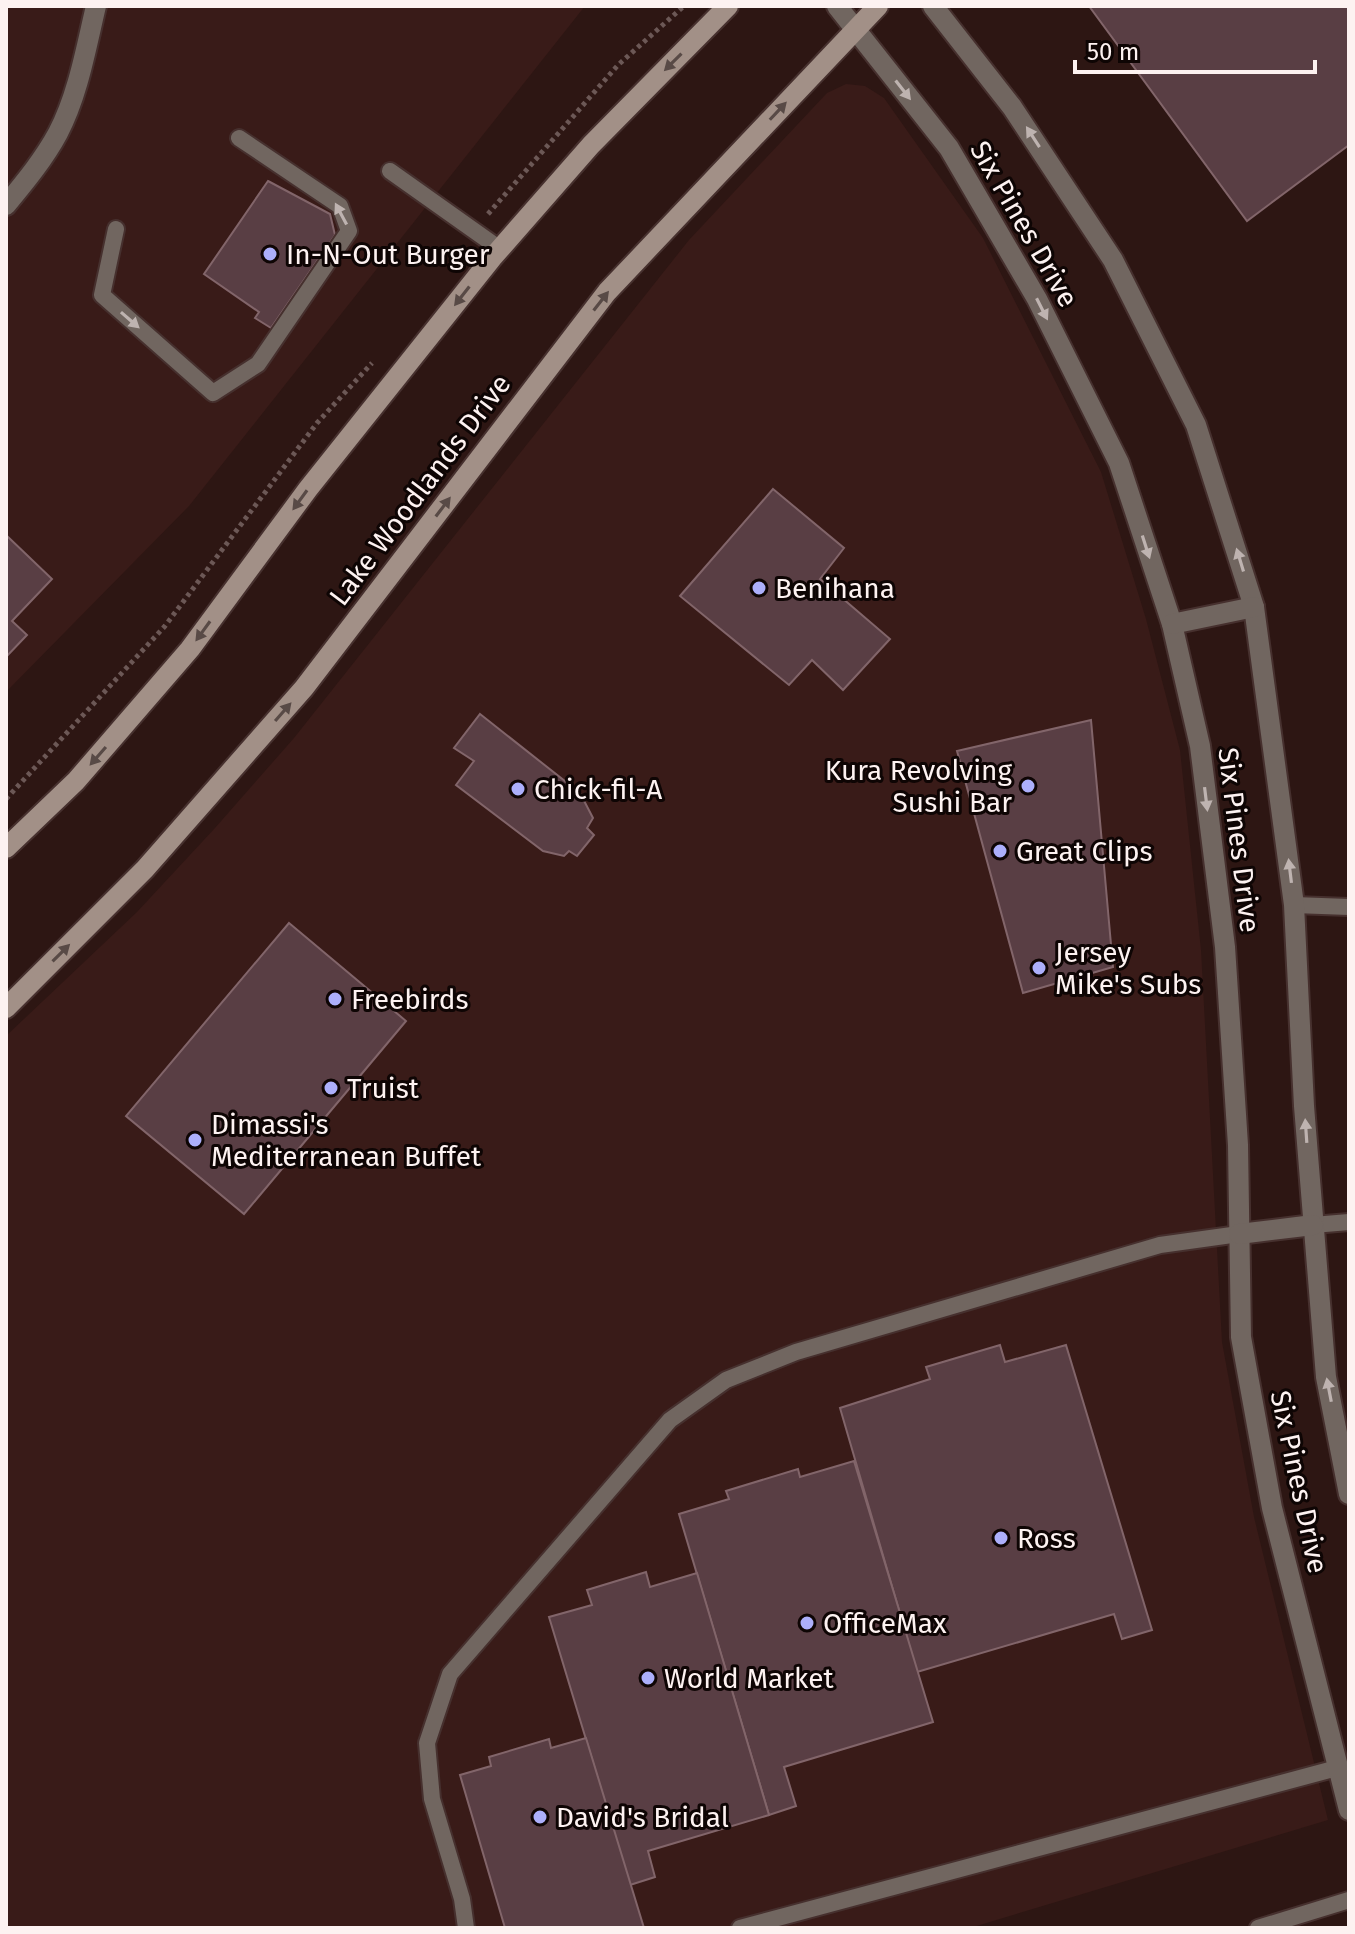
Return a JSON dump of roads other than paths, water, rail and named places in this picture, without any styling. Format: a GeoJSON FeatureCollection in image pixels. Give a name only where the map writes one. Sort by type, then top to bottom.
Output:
{"type":"FeatureCollection","features":[{"type":"Feature","properties":{"kind":"main road"},"geometry":{"type":"LineString","coordinates":[[6,848],[76,781],[190,649],[308,489],[500,249],[591,145],[728,6]]}},
{"type":"Feature","properties":{"kind":"main road","name":"Lake Woodlands Drive"},"geometry":{"type":"LineString","coordinates":[[6,1008],[145,869],[304,688],[607,292],[878,6]]}},
{"type":"Feature","properties":{"kind":"street"},"geometry":{"type":"LineString","coordinates":[[6,205],[59,131],[76,86],[96,6]]}},
{"type":"Feature","properties":{"kind":"street","name":"Six Pines Drive"},"geometry":{"type":"LineString","coordinates":[[837,6],[949,148],[1037,299],[1119,463],[1172,624],[1200,746],[1225,947],[1238,1145],[1241,1337],[1272,1508],[1343,1767],[1349,1810]]}},
{"type":"Feature","properties":{"kind":"street","name":"Six Pines Drive"},"geometry":{"type":"LineString","coordinates":[[933,6],[1012,107],[1113,260],[1196,425],[1254,607],[1294,905],[1313,1225],[1326,1377],[1349,1491]]}},
{"type":"Feature","properties":{"kind":"street"},"geometry":{"type":"LineString","coordinates":[[1172,624],[1254,607]]}},
{"type":"Feature","properties":{"kind":"street"},"geometry":{"type":"LineString","coordinates":[[1239,1234],[1313,1225]]}},
{"type":"Feature","properties":{"kind":"lane"},"geometry":{"type":"LineString","coordinates":[[116,229],[102,295],[213,393],[258,364],[349,231],[340,206],[239,138]]}},
{"type":"Feature","properties":{"kind":"lane"},"geometry":{"type":"LineString","coordinates":[[390,171],[500,249]]}},
{"type":"Feature","properties":{"kind":"lane"},"geometry":{"type":"LineString","coordinates":[[1294,905],[1349,907]]}},
{"type":"Feature","properties":{"kind":"lane"},"geometry":{"type":"LineString","coordinates":[[1313,1225],[1349,1222]]}},
{"type":"Feature","properties":{"kind":"lane"},"geometry":{"type":"LineString","coordinates":[[466,1928],[462,1899],[432,1799],[427,1743],[450,1674],[670,1420],[726,1380],[796,1352],[1160,1245],[1239,1234]]}},
{"type":"Feature","properties":{"kind":"lane"},"geometry":{"type":"LineString","coordinates":[[740,1928],[1343,1767]]}},
{"type":"Feature","properties":{"kind":"lane"},"geometry":{"type":"LineString","coordinates":[[1258,1928],[1349,1900]]}},
{"type":"Feature","properties":{"kind":"place","name":"In-N-Out Burger"},"geometry":{"type":"Point","coordinates":[270,254]}},
{"type":"Feature","properties":{"kind":"place","name":"Benihana"},"geometry":{"type":"Point","coordinates":[759,588]}},
{"type":"Feature","properties":{"kind":"place","name":"Kura Revolving Sushi Bar"},"geometry":{"type":"Point","coordinates":[1028,786]}},
{"type":"Feature","properties":{"kind":"place","name":"Chick-fil-A"},"geometry":{"type":"Point","coordinates":[518,789]}},
{"type":"Feature","properties":{"kind":"place","name":"Great Clips"},"geometry":{"type":"Point","coordinates":[1000,851]}},
{"type":"Feature","properties":{"kind":"place","name":"Jersey Mike's Subs"},"geometry":{"type":"Point","coordinates":[1039,968]}},
{"type":"Feature","properties":{"kind":"place","name":"Freebirds"},"geometry":{"type":"Point","coordinates":[335,999]}},
{"type":"Feature","properties":{"kind":"place","name":"Truist"},"geometry":{"type":"Point","coordinates":[331,1088]}},
{"type":"Feature","properties":{"kind":"place","name":"Dimassi's Mediterranean Buffet"},"geometry":{"type":"Point","coordinates":[195,1140]}},
{"type":"Feature","properties":{"kind":"place","name":"Ross"},"geometry":{"type":"Point","coordinates":[1001,1538]}},
{"type":"Feature","properties":{"kind":"place","name":"OfficeMax"},"geometry":{"type":"Point","coordinates":[807,1623]}},
{"type":"Feature","properties":{"kind":"place","name":"World Market"},"geometry":{"type":"Point","coordinates":[648,1678]}},
{"type":"Feature","properties":{"kind":"place","name":"David's Bridal"},"geometry":{"type":"Point","coordinates":[540,1817]}}]}
